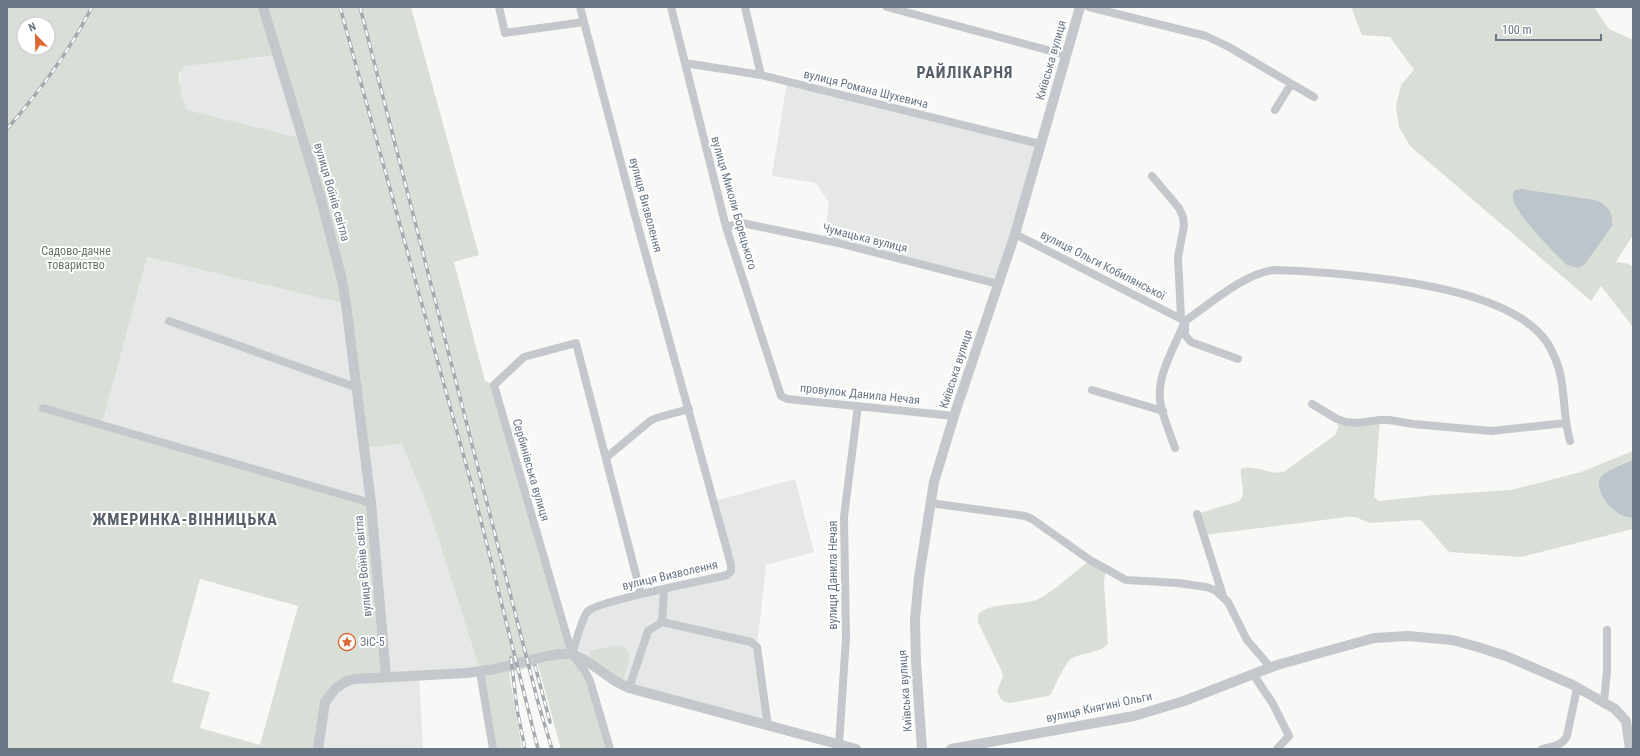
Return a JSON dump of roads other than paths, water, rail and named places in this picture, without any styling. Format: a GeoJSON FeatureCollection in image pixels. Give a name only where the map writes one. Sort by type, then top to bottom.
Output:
{"type":"FeatureCollection","features":[{"type":"Feature","properties":{"kind":"street","name":"вулиця Воїнів світла"},"geometry":{"type":"LineString","coordinates":[[263,7],[319,192],[342,280],[358,388],[371,503],[386,676]]}},
{"type":"Feature","properties":{"kind":"street"},"geometry":{"type":"LineString","coordinates":[[499,7],[505,33],[584,22]]}},
{"type":"Feature","properties":{"kind":"street","name":"вулиця Визволення"},"geometry":{"type":"LineString","coordinates":[[572,654],[588,611],[596,607],[641,594],[727,575],[731,571],[732,565],[634,212],[580,7]]}},
{"type":"Feature","properties":{"kind":"street","name":"вулиця Миколи Борецького"},"geometry":{"type":"LineString","coordinates":[[671,7],[726,227],[780,395],[782,398],[787,399]]}},
{"type":"Feature","properties":{"kind":"street"},"geometry":{"type":"LineString","coordinates":[[745,7],[761,75]]}},
{"type":"Feature","properties":{"kind":"street"},"geometry":{"type":"LineString","coordinates":[[887,7],[1066,55]]}},
{"type":"Feature","properties":{"kind":"street","name":"Київська вулиця"},"geometry":{"type":"LineString","coordinates":[[922,749],[915,628],[917,592],[930,503],[937,470],[1015,234],[1080,7]]}},
{"type":"Feature","properties":{"kind":"street"},"geometry":{"type":"LineString","coordinates":[[1089,7],[1206,36],[1229,47],[1314,97]]}},
{"type":"Feature","properties":{"kind":"street","name":"вулиця Романа Шухевича"},"geometry":{"type":"LineString","coordinates":[[685,64],[761,75],[1040,144]]}},
{"type":"Feature","properties":{"kind":"street"},"geometry":{"type":"LineString","coordinates":[[1275,110],[1291,84]]}},
{"type":"Feature","properties":{"kind":"street","name":"вулиця Ольги Кобилянської"},"geometry":{"type":"LineString","coordinates":[[1152,176],[1178,208],[1183,217],[1184,226],[1178,257],[1185,335],[1191,342],[1238,358]]}},
{"type":"Feature","properties":{"kind":"street","name":"Чумацька вулиця"},"geometry":{"type":"LineString","coordinates":[[726,227],[742,223],[838,243],[998,284]]}},
{"type":"Feature","properties":{"kind":"street","name":"вулиця Ольги Кобилянської"},"geometry":{"type":"LineString","coordinates":[[1015,234],[1183,319]]}},
{"type":"Feature","properties":{"kind":"street"},"geometry":{"type":"LineString","coordinates":[[1175,448],[1160,397],[1163,377],[1183,319],[1244,280],[1260,273],[1274,270],[1376,277],[1461,294],[1480,300],[1513,314],[1525,321],[1542,336],[1550,348],[1560,372],[1564,395],[1566,423],[1570,441]]}},
{"type":"Feature","properties":{"kind":"street"},"geometry":{"type":"LineString","coordinates":[[168,321],[358,388]]}},
{"type":"Feature","properties":{"kind":"street","name":"Сербинівська вулиця"},"geometry":{"type":"LineString","coordinates":[[572,654],[494,385],[524,357],[576,344],[607,458]]}},
{"type":"Feature","properties":{"kind":"street"},"geometry":{"type":"LineString","coordinates":[[1092,390],[1163,411]]}},
{"type":"Feature","properties":{"kind":"street","name":"провулок Данила Нечая"},"geometry":{"type":"LineString","coordinates":[[787,399],[954,416]]}},
{"type":"Feature","properties":{"kind":"street"},"geometry":{"type":"LineString","coordinates":[[1312,404],[1337,419],[1357,423],[1389,420],[1413,424],[1492,431],[1566,423]]}},
{"type":"Feature","properties":{"kind":"street","name":"вулиця Данила Нечая"},"geometry":{"type":"LineString","coordinates":[[839,745],[846,638],[844,517],[858,406]]}},
{"type":"Feature","properties":{"kind":"street","name":"вулиця Воїнів світла"},"geometry":{"type":"LineString","coordinates":[[43,408],[371,503]]}},
{"type":"Feature","properties":{"kind":"street"},"geometry":{"type":"LineString","coordinates":[[641,594],[607,458],[650,421],[688,409]]}},
{"type":"Feature","properties":{"kind":"street"},"geometry":{"type":"LineString","coordinates":[[930,503],[1025,516],[1040,523],[1090,560],[1126,580],[1178,583],[1215,590],[1223,597],[1231,608],[1247,640],[1271,668]]}},
{"type":"Feature","properties":{"kind":"street"},"geometry":{"type":"LineString","coordinates":[[1197,514],[1223,597]]}},
{"type":"Feature","properties":{"kind":"street"},"geometry":{"type":"LineString","coordinates":[[662,622],[664,589]]}},
{"type":"Feature","properties":{"kind":"street"},"geometry":{"type":"LineString","coordinates":[[629,688],[648,631],[662,622],[751,642],[758,647],[768,726]]}},
{"type":"Feature","properties":{"kind":"street"},"geometry":{"type":"LineString","coordinates":[[1604,702],[1607,671],[1607,630]]}},
{"type":"Feature","properties":{"kind":"street","name":"вулиця Княгині Ольги"},"geometry":{"type":"LineString","coordinates":[[950,749],[1134,716],[1184,701],[1271,668],[1374,638],[1394,636],[1423,636],[1452,640],[1506,656],[1577,688],[1615,709],[1626,722],[1631,745]]}},
{"type":"Feature","properties":{"kind":"street"},"geometry":{"type":"LineString","coordinates":[[572,654],[590,681],[610,749]]}},
{"type":"Feature","properties":{"kind":"street"},"geometry":{"type":"LineString","coordinates":[[318,749],[325,702],[331,693],[347,681],[386,676],[480,672],[547,656],[572,654],[585,660],[615,682],[629,688],[856,749]]}},
{"type":"Feature","properties":{"kind":"street"},"geometry":{"type":"LineString","coordinates":[[480,672],[492,749]]}},
{"type":"Feature","properties":{"kind":"street"},"geometry":{"type":"LineString","coordinates":[[1253,674],[1273,704],[1288,736],[1278,749]]}},
{"type":"Feature","properties":{"kind":"street"},"geometry":{"type":"LineString","coordinates":[[1542,749],[1562,744],[1565,741],[1577,688]]}},
{"type":"Feature","properties":{"kind":"railway"},"geometry":{"type":"LineString","coordinates":[[7,129],[53,71],[74,40],[92,7]]}},
{"type":"Feature","properties":{"kind":"railway"},"geometry":{"type":"LineString","coordinates":[[340,7],[475,497],[538,749]]}},
{"type":"Feature","properties":{"kind":"railway"},"geometry":{"type":"LineString","coordinates":[[360,7],[539,706],[552,749]]}},
{"type":"Feature","properties":{"kind":"railway"},"geometry":{"type":"LineString","coordinates":[[511,658],[517,709],[525,749]]}},
{"type":"Feature","properties":{"kind":"railway"},"geometry":{"type":"LineString","coordinates":[[535,666],[550,722]]}},
{"type":"Feature","properties":{"kind":"place","name":"ЗіС-5"},"geometry":{"type":"Point","coordinates":[347,642]}},
{"type":"Feature","properties":{"kind":"district","name":"РАЙЛІКАРНЯ"},"geometry":{"type":"Point","coordinates":[965,72]}},
{"type":"Feature","properties":{"kind":"district","name":"ЖМЕРИНКА-ВІННИЦЬКА"},"geometry":{"type":"Point","coordinates":[185,519]}},
{"type":"Feature","properties":{"kind":"park label","name":"Садово-дачне товариство"},"geometry":{"type":"Point","coordinates":[76,258]}}]}
